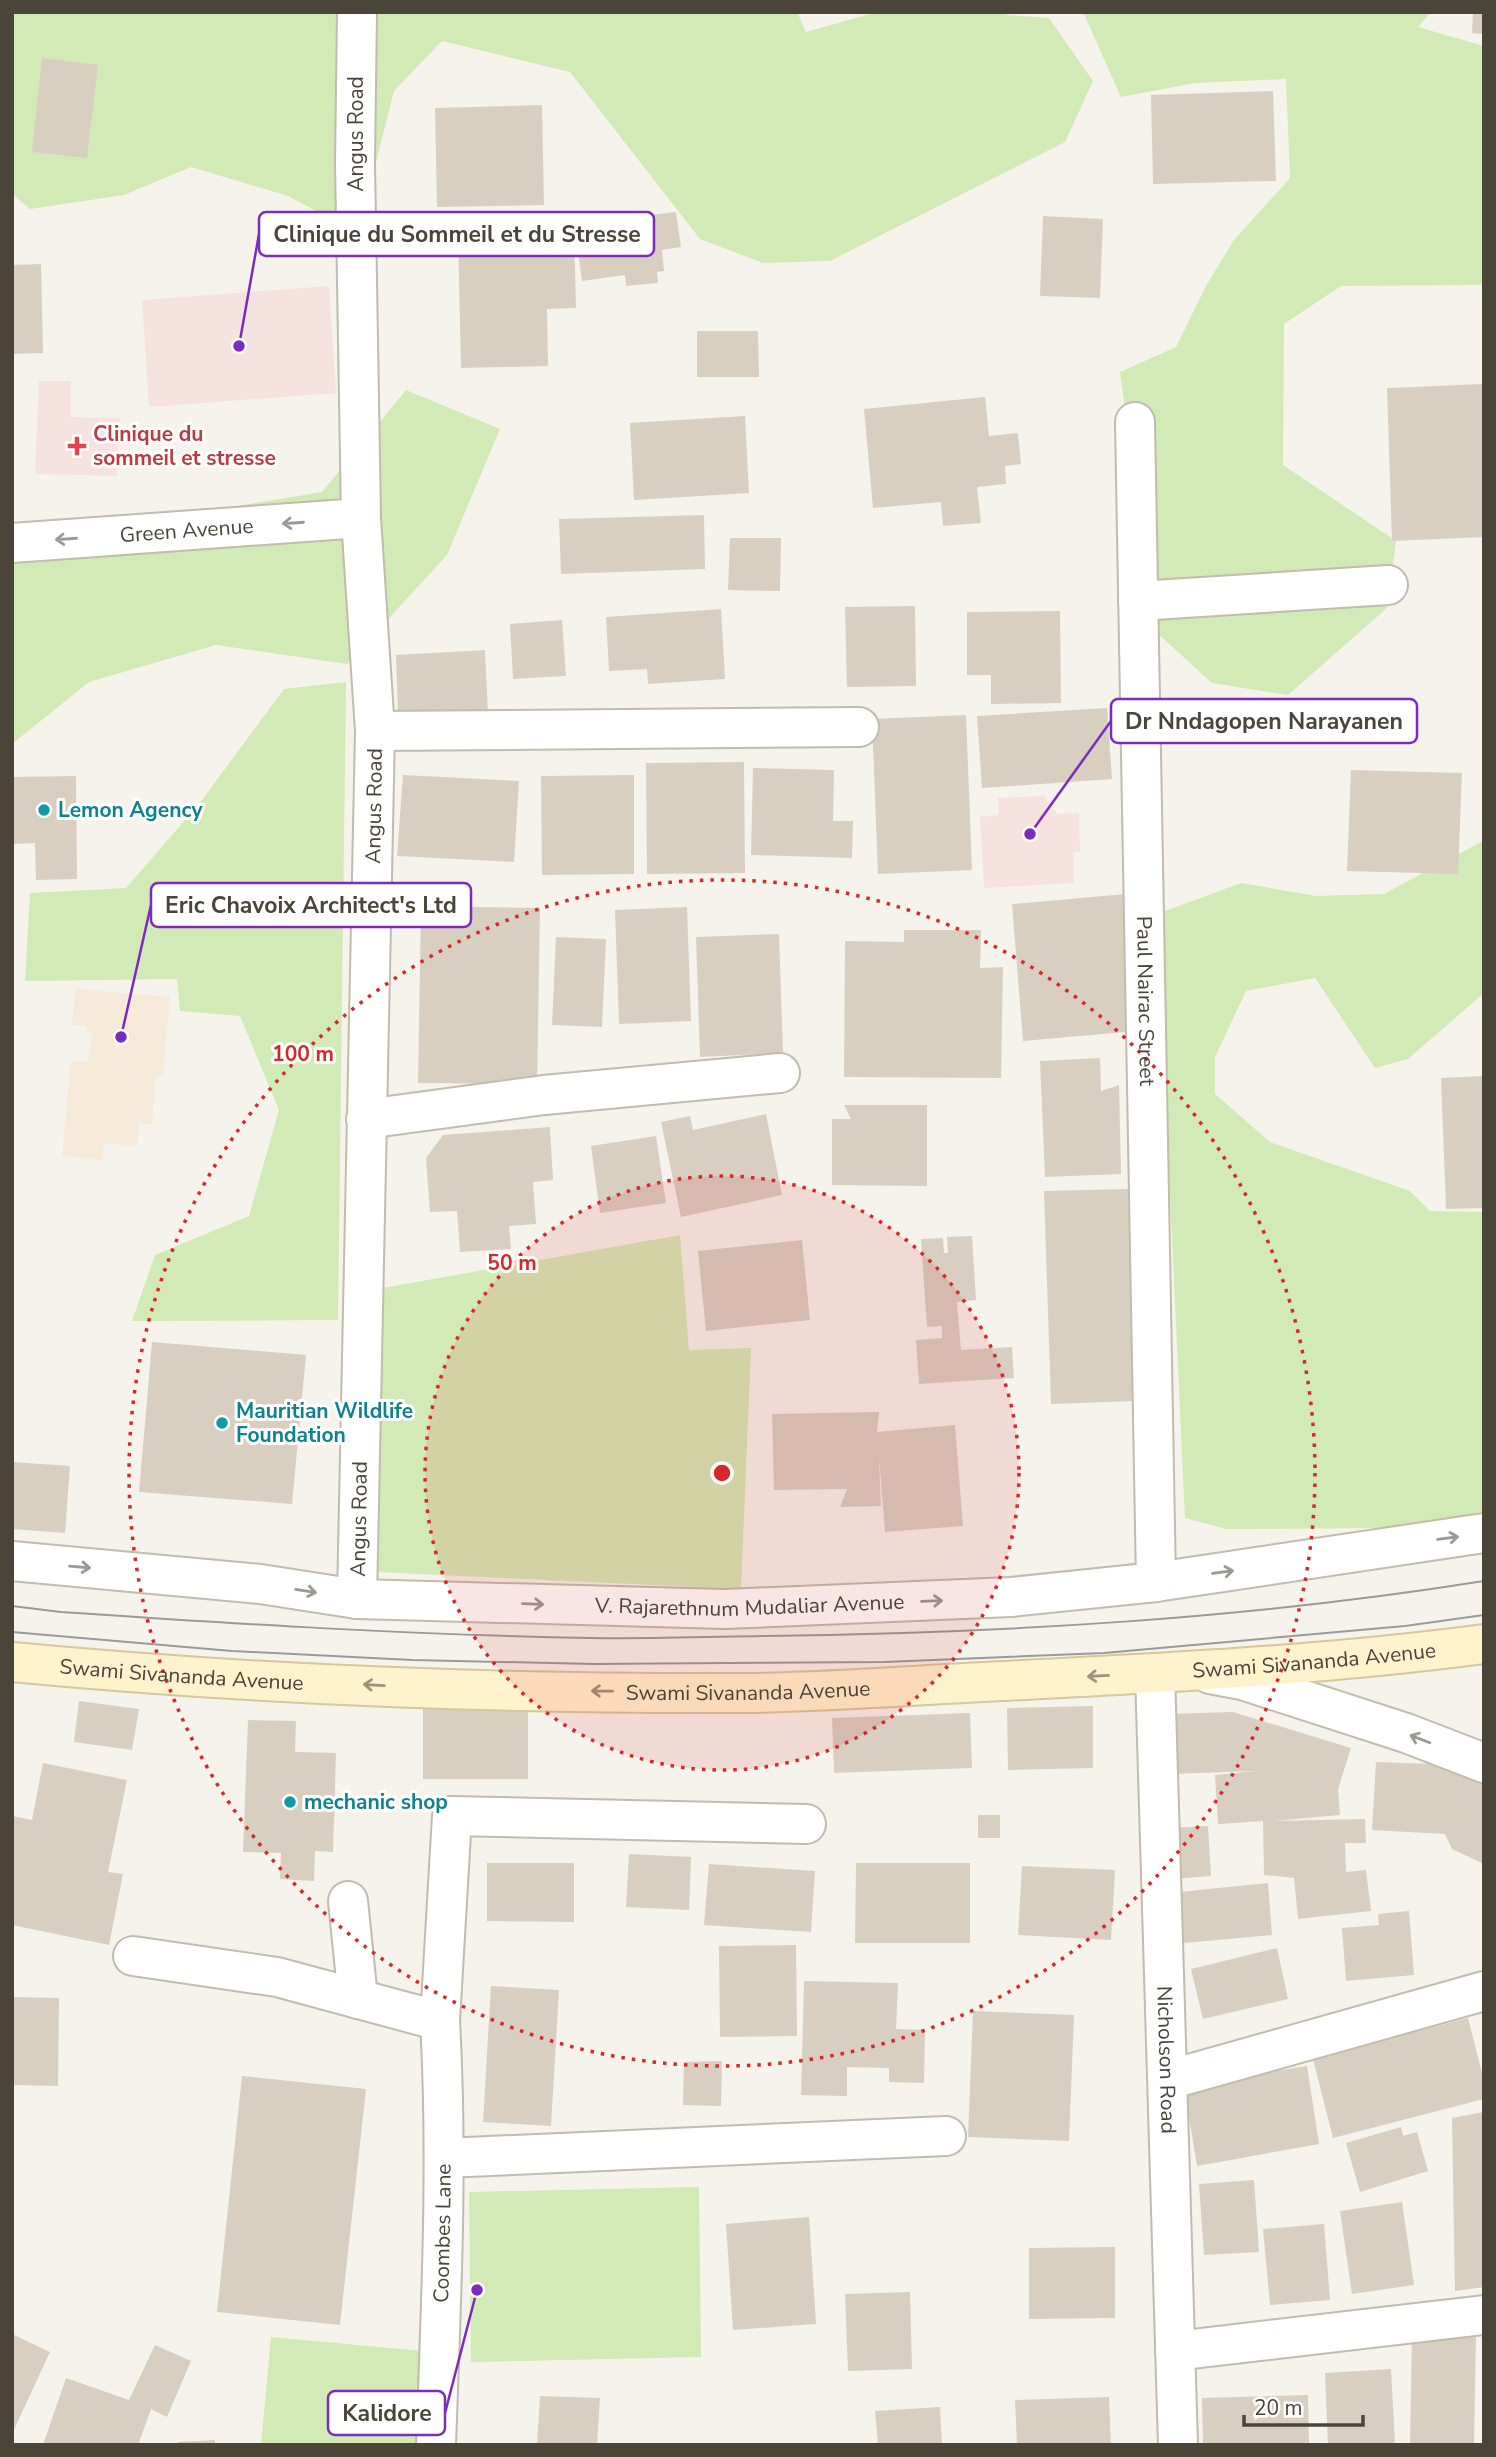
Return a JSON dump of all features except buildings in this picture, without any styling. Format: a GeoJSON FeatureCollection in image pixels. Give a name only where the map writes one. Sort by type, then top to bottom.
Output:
{"type":"FeatureCollection","features":[{"type":"Feature","properties":{"kind":"street","name":"Angus Road"},"geometry":{"type":"LineString","coordinates":[[357,12],[355,162],[361,518],[375,731],[358,1600]]}},
{"type":"Feature","properties":{"kind":"street","name":"Paul Nairac Street"},"geometry":{"type":"LineString","coordinates":[[1135,422],[1156,1582]]}},
{"type":"Feature","properties":{"kind":"street","name":"Green Avenue"},"geometry":{"type":"LineString","coordinates":[[12,542],[361,518]]}},
{"type":"Feature","properties":{"kind":"street"},"geometry":{"type":"LineString","coordinates":[[1138,601],[1388,585]]}},
{"type":"Feature","properties":{"kind":"street"},"geometry":{"type":"LineString","coordinates":[[375,731],[859,727]]}},
{"type":"Feature","properties":{"kind":"street"},"geometry":{"type":"LineString","coordinates":[[366,1119],[544,1095],[780,1073]]}},
{"type":"Feature","properties":{"kind":"street","name":"V. Rajarethnum Mudaliar Avenue"},"geometry":{"type":"LineString","coordinates":[[12,1561],[260,1584],[358,1600],[725,1609],[1011,1597],[1156,1582],[1484,1533]]}},
{"type":"Feature","properties":{"kind":"street","name":"Swami Sivananda Avenue"},"geometry":{"type":"LineString","coordinates":[[12,1662],[120,1672],[424,1688],[748,1693],[1193,1671],[1297,1664],[1484,1644]]}},
{"type":"Feature","properties":{"kind":"street"},"geometry":{"type":"LineString","coordinates":[[1193,1671],[1242,1680],[1406,1733],[1484,1763]]}},
{"type":"Feature","properties":{"kind":"street","name":"Nicholson Road"},"geometry":{"type":"LineString","coordinates":[[1155,1673],[1178,2445]]}},
{"type":"Feature","properties":{"kind":"street","name":"Coombes Lane"},"geometry":{"type":"LineString","coordinates":[[436,2445],[444,2218],[440,2021],[452,1816],[806,1824]]}},
{"type":"Feature","properties":{"kind":"street"},"geometry":{"type":"LineString","coordinates":[[348,1901],[358,1999]]}},
{"type":"Feature","properties":{"kind":"street"},"geometry":{"type":"LineString","coordinates":[[133,1956],[276,1977],[440,2021]]}},
{"type":"Feature","properties":{"kind":"street"},"geometry":{"type":"LineString","coordinates":[[1168,2080],[1484,1991]]}},
{"type":"Feature","properties":{"kind":"street"},"geometry":{"type":"LineString","coordinates":[[444,2158],[946,2136]]}},
{"type":"Feature","properties":{"kind":"street"},"geometry":{"type":"LineString","coordinates":[[1175,2351],[1484,2315]]}},
{"type":"Feature","properties":{"kind":"shaded area"},"geometry":{"type":"Polygon","coordinates":[[[329,286],[336,393],[149,407],[142,300],[329,286]]]}},
{"type":"Feature","properties":{"kind":"shaded area","name":"Clinique du sommeil et stresse"},"geometry":{"type":"Polygon","coordinates":[[[39,381],[71,381],[71,417],[120,418],[117,476],[35,474],[39,381]]]}},
{"type":"Feature","properties":{"kind":"shaded area"},"geometry":{"type":"Polygon","coordinates":[[[1044,796],[1057,814],[1079,813],[1080,851],[1073,852],[1074,883],[984,888],[980,817],[999,815],[998,798],[1044,796]]]}},
{"type":"Feature","properties":{"kind":"shaded area"},"geometry":{"type":"Polygon","coordinates":[[[75,989],[170,997],[163,1076],[156,1077],[152,1124],[139,1124],[137,1146],[104,1143],[102,1160],[62,1156],[71,1061],[88,1062],[92,1034],[87,1033],[87,1026],[72,1025],[75,989]]]}},
{"type":"Feature","properties":{"kind":"green space"},"geometry":{"type":"Polygon","coordinates":[[[12,12],[797,12],[806,32],[877,12],[1004,12],[1007,15],[1049,18],[1093,81],[1065,142],[830,261],[763,263],[700,239],[570,72],[442,41],[394,91],[358,233],[288,196],[191,167],[124,195],[30,209],[12,194],[12,12]]]}},
{"type":"Feature","properties":{"kind":"green space"},"geometry":{"type":"Polygon","coordinates":[[[1083,12],[1431,12],[1418,27],[1484,46],[1484,283],[1341,286],[1284,324],[1283,465],[1396,541],[1387,608],[1288,695],[1212,683],[1156,632],[1120,372],[1176,347],[1206,286],[1234,240],[1290,178],[1286,79],[1195,83],[1121,97],[1083,12]]]}},
{"type":"Feature","properties":{"kind":"green space"},"geometry":{"type":"Polygon","coordinates":[[[406,390],[500,429],[447,555],[347,664],[216,645],[89,682],[12,744],[12,543],[322,492],[406,390]]]}},
{"type":"Feature","properties":{"kind":"green space"},"geometry":{"type":"Polygon","coordinates":[[[346,682],[338,1320],[132,1321],[155,1255],[249,1216],[279,1110],[240,1016],[180,1011],[177,979],[25,981],[30,893],[126,888],[199,804],[284,689],[346,682]]]}},
{"type":"Feature","properties":{"kind":"green space"},"geometry":{"type":"Polygon","coordinates":[[[1484,842],[1484,993],[1408,1059],[1375,1068],[1315,978],[1246,991],[1215,1057],[1215,1094],[1270,1142],[1410,1191],[1430,1211],[1484,1212],[1484,1511],[1406,1528],[1226,1529],[1185,1518],[1157,914],[1241,883],[1316,896],[1384,894],[1484,842]]]}},
{"type":"Feature","properties":{"kind":"green space"},"geometry":{"type":"Polygon","coordinates":[[[680,1235],[689,1350],[751,1348],[741,1589],[376,1572],[383,1288],[680,1235]]]}},
{"type":"Feature","properties":{"kind":"green space"},"geometry":{"type":"Polygon","coordinates":[[[699,2187],[701,2357],[471,2362],[469,2192],[699,2187]]]}},
{"type":"Feature","properties":{"kind":"green space"},"geometry":{"type":"Polygon","coordinates":[[[271,2337],[433,2352],[425,2445],[261,2445],[271,2337]]]}},
{"type":"Feature","properties":{"kind":"tram line"},"geometry":{"type":"LineString","coordinates":[[12,1606],[61,1612],[392,1632],[525,1637],[677,1638],[944,1631],[1124,1622],[1304,1605],[1484,1581]]}},
{"type":"Feature","properties":{"kind":"tram line"},"geometry":{"type":"LineString","coordinates":[[12,1632],[232,1651],[412,1660],[594,1664],[885,1662],[1104,1653],[1405,1626],[1484,1615]]}},
{"type":"Feature","properties":{"kind":"place","name":"Clinique du Sommeil et du Stresse"},"geometry":{"type":"Point","coordinates":[239,346]}},
{"type":"Feature","properties":{"kind":"place","name":"Clinique du sommeil et stresse"},"geometry":{"type":"Point","coordinates":[77,446]}},
{"type":"Feature","properties":{"kind":"place","name":"Lemon Agency"},"geometry":{"type":"Point","coordinates":[44,810]}},
{"type":"Feature","properties":{"kind":"place","name":"Dr Nndagopen Narayanen"},"geometry":{"type":"Point","coordinates":[1030,834]}},
{"type":"Feature","properties":{"kind":"place","name":"Eric Chavoix Architect's Ltd"},"geometry":{"type":"Point","coordinates":[121,1037]}},
{"type":"Feature","properties":{"kind":"place","name":"Mauritian Wildlife Foundation"},"geometry":{"type":"Point","coordinates":[222,1423]}},
{"type":"Feature","properties":{"kind":"place","name":"mechanic shop"},"geometry":{"type":"Point","coordinates":[290,1802]}},
{"type":"Feature","properties":{"kind":"place","name":"Kalidore"},"geometry":{"type":"Point","coordinates":[477,2290]}}]}
